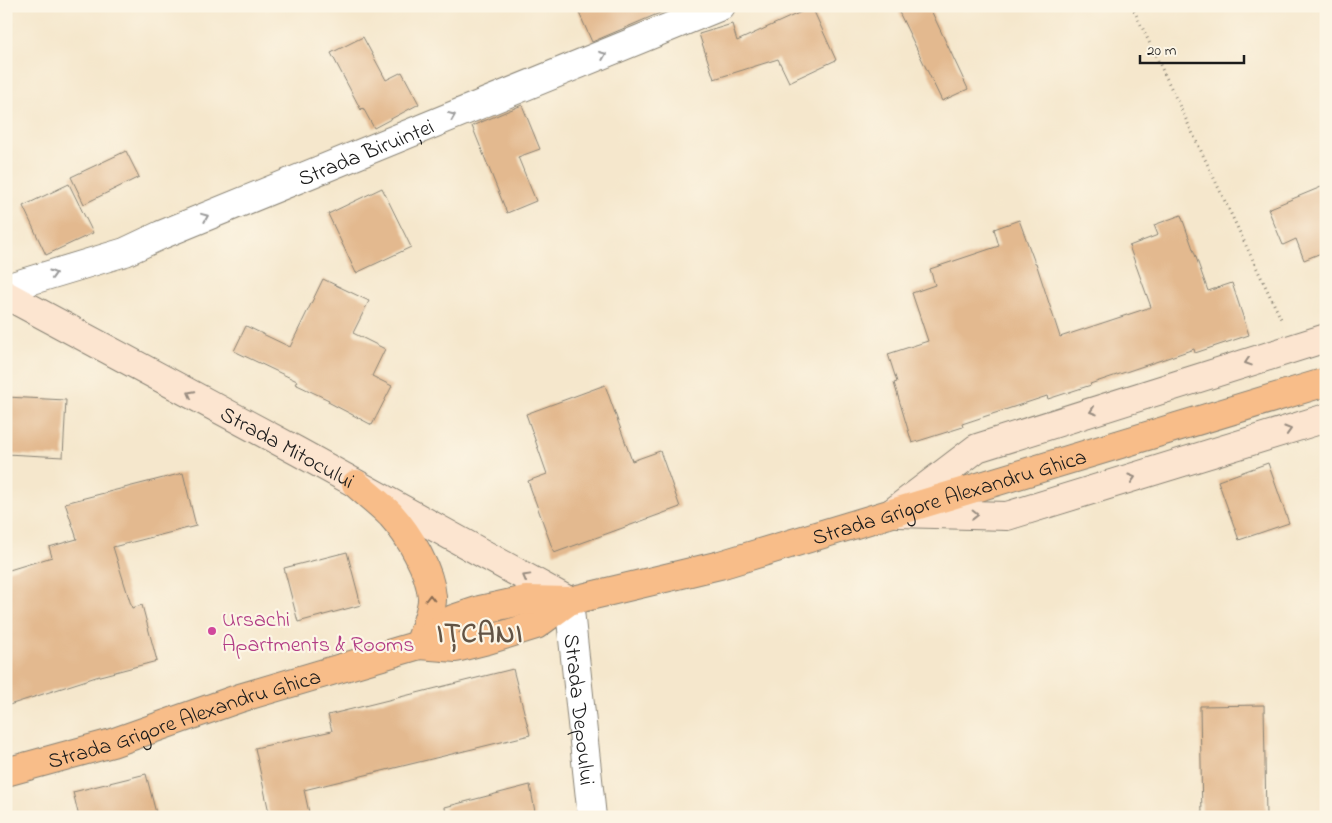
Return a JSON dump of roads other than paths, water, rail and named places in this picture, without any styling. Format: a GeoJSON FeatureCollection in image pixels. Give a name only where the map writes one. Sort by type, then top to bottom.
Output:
{"type":"FeatureCollection","features":[{"type":"Feature","properties":{"kind":"main road","name":"Strada Mitocului"},"geometry":{"type":"LineString","coordinates":[[6,295],[297,451],[569,601]]}},
{"type":"Feature","properties":{"kind":"main road"},"geometry":{"type":"LineString","coordinates":[[892,513],[977,448],[1326,338]]}},
{"type":"Feature","properties":{"kind":"main road","name":"Strada Grigore Alexandru Ghica"},"geometry":{"type":"LineString","coordinates":[[6,772],[112,742],[240,698],[419,645],[456,648],[488,640],[536,625],[569,601],[720,565],[1326,382]]}},
{"type":"Feature","properties":{"kind":"main road"},"geometry":{"type":"LineString","coordinates":[[892,513],[1007,516],[1326,418]]}},
{"type":"Feature","properties":{"kind":"main road"},"geometry":{"type":"LineString","coordinates":[[356,484],[391,515],[424,564],[432,598],[427,622],[419,645]]}},
{"type":"Feature","properties":{"kind":"street","name":"Strada Biruinței"},"geometry":{"type":"LineString","coordinates":[[6,288],[125,252],[161,235],[721,6]]}},
{"type":"Feature","properties":{"kind":"street","name":"Strada Depoului"},"geometry":{"type":"LineString","coordinates":[[569,601],[592,817]]}},
{"type":"Feature","properties":{"kind":"place","name":"Ursachi Apartments & Rooms"},"geometry":{"type":"Point","coordinates":[212,631]}},
{"type":"Feature","properties":{"kind":"district","name":"IȚCANI"},"geometry":{"type":"Point","coordinates":[480,632]}}]}
